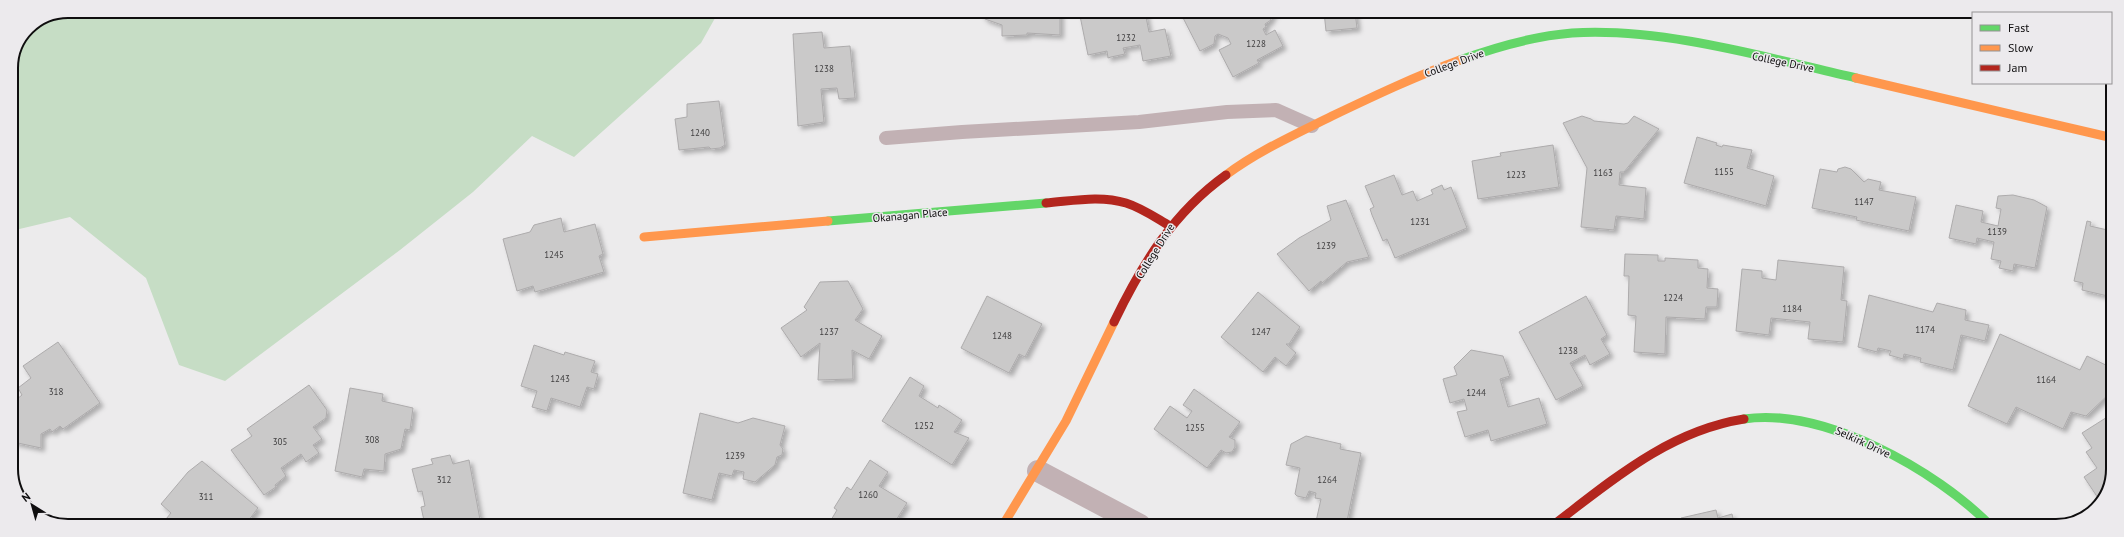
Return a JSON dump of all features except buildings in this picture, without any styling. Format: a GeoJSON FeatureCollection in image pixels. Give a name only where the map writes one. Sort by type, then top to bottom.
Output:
{"type":"FeatureCollection","features":[{"type":"Feature","properties":{"kind":"street","name":"College Drive"},"geometry":{"type":"LineString","coordinates":[[1007,519],[1038,471],[1062,429],[1137,279],[1170,226],[1204,191],[1225,174],[1312,126],[1413,78],[1480,53],[1543,37],[1607,32],[1636,34],[1744,53],[2106,136]]}},
{"type":"Feature","properties":{"kind":"street","name":"Okanagan Place"},"geometry":{"type":"LineString","coordinates":[[644,237],[1095,199],[1115,199],[1130,204],[1170,226]]}},
{"type":"Feature","properties":{"kind":"street","name":"Selkirk Drive"},"geometry":{"type":"LineString","coordinates":[[1561,519],[1650,453],[1672,440],[1716,423],[1740,418],[1766,417],[1815,423],[1844,432],[1900,460],[1954,492],[1976,509],[1985,519]]}},
{"type":"Feature","properties":{"kind":"street"},"geometry":{"type":"LineString","coordinates":[[1038,471],[1127,519]]}},
{"type":"Feature","properties":{"kind":"lane"},"geometry":{"type":"LineString","coordinates":[[886,138],[1138,122],[1227,112],[1276,110],[1312,126]]}},
{"type":"Feature","properties":{"kind":"green space"},"geometry":{"type":"Polygon","coordinates":[[[715,18],[701,43],[574,157],[532,136],[473,192],[400,250],[225,381],[179,365],[146,278],[70,217],[18,229],[19,58],[26,40],[40,26],[58,19],[715,18]]]}},
{"type":"Feature","properties":{"kind":"traffic: fast"},"geometry":{"type":"LineString","coordinates":[[1460,60],[1529,39],[1558,34],[1606,32],[1678,39],[1751,53],[1856,78]]}},
{"type":"Feature","properties":{"kind":"traffic: fast"},"geometry":{"type":"LineString","coordinates":[[828,221],[1046,203]]}},
{"type":"Feature","properties":{"kind":"traffic: fast"},"geometry":{"type":"LineString","coordinates":[[1744,419],[1775,418],[1809,423],[1843,433],[1877,447],[1910,464],[1940,484],[1968,505],[1983,519]]}},
{"type":"Feature","properties":{"kind":"traffic: slow"},"geometry":{"type":"LineString","coordinates":[[1226,175],[1238,166],[1291,136],[1411,79],[1460,60]]}},
{"type":"Feature","properties":{"kind":"traffic: slow"},"geometry":{"type":"LineString","coordinates":[[1856,78],[2106,136]]}},
{"type":"Feature","properties":{"kind":"traffic: slow"},"geometry":{"type":"LineString","coordinates":[[644,237],[828,221]]}},
{"type":"Feature","properties":{"kind":"traffic: slow"},"geometry":{"type":"LineString","coordinates":[[1007,519],[1066,421],[1114,322]]}},
{"type":"Feature","properties":{"kind":"traffic: jam"},"geometry":{"type":"LineString","coordinates":[[1114,322],[1136,280],[1161,241],[1190,206],[1226,175]]}},
{"type":"Feature","properties":{"kind":"traffic: jam"},"geometry":{"type":"LineString","coordinates":[[1046,203],[1086,199],[1106,199],[1126,203],[1138,208],[1170,226]]}},
{"type":"Feature","properties":{"kind":"traffic: jam"},"geometry":{"type":"LineString","coordinates":[[1561,519],[1596,492],[1665,446],[1690,434],[1716,425],[1744,419]]}}]}
